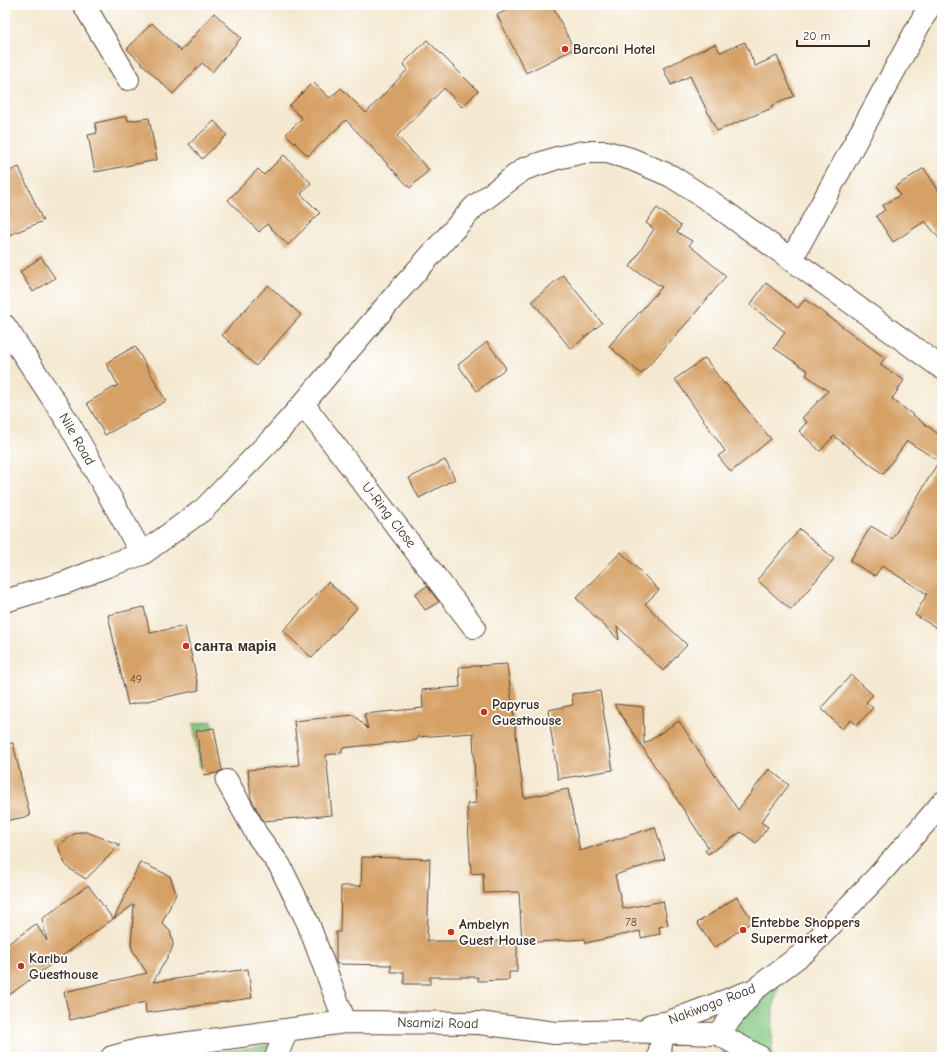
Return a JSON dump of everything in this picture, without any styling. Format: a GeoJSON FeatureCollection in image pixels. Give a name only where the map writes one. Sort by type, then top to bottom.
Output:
{"type":"FeatureCollection","features":[{"type":"Feature","properties":{"kind":"street"},"geometry":{"type":"LineString","coordinates":[[84,5],[128,79]]}},
{"type":"Feature","properties":{"kind":"street"},"geometry":{"type":"LineString","coordinates":[[791,260],[930,5]]}},
{"type":"Feature","properties":{"kind":"street"},"geometry":{"type":"LineString","coordinates":[[5,601],[67,582],[142,554],[204,509],[271,440],[397,293],[474,207],[524,169],[557,158],[584,152],[607,152],[631,159],[671,176],[710,201],[942,368]]}},
{"type":"Feature","properties":{"kind":"street","name":"Nile Road"},"geometry":{"type":"LineString","coordinates":[[5,326],[68,422],[142,554]]}},
{"type":"Feature","properties":{"kind":"street","name":"U-Ring Close"},"geometry":{"type":"LineString","coordinates":[[303,404],[474,627]]}},
{"type":"Feature","properties":{"kind":"street"},"geometry":{"type":"LineString","coordinates":[[228,781],[257,836],[280,866],[308,923],[345,1022]]}},
{"type":"Feature","properties":{"kind":"street","name":"Nakiwogo Road"},"geometry":{"type":"LineString","coordinates":[[622,1031],[669,1022],[754,990],[806,951],[899,852],[942,803]]}},
{"type":"Feature","properties":{"kind":"street"},"geometry":{"type":"LineString","coordinates":[[718,1034],[754,990]]}},
{"type":"Feature","properties":{"kind":"street","name":"Nsamizi Road"},"geometry":{"type":"LineString","coordinates":[[112,1057],[138,1050],[345,1022],[479,1023],[555,1033],[622,1031],[718,1034],[760,1057]]}},
{"type":"Feature","properties":{"kind":"street"},"geometry":{"type":"LineString","coordinates":[[276,1057],[287,1030]]}},
{"type":"Feature","properties":{"kind":"street"},"geometry":{"type":"LineString","coordinates":[[659,1057],[663,1032]]}},
{"type":"Feature","properties":{"kind":"green space"},"geometry":{"type":"Polygon","coordinates":[[[212,721],[219,764],[200,767],[193,724],[212,721]]]}},
{"type":"Feature","properties":{"kind":"green space"},"geometry":{"type":"Polygon","coordinates":[[[781,976],[773,1009],[772,1057],[724,1057],[721,1046],[739,1009],[781,976]]]}},
{"type":"Feature","properties":{"kind":"green space"},"geometry":{"type":"Polygon","coordinates":[[[271,1045],[275,1057],[187,1057],[193,1056],[271,1045]]]}},
{"type":"Feature","properties":{"kind":"building"},"geometry":{"type":"Polygon","coordinates":[[[517,5],[552,5],[574,49],[526,73],[497,15],[517,5]]]}},
{"type":"Feature","properties":{"kind":"building"},"geometry":{"type":"Polygon","coordinates":[[[214,13],[241,38],[212,72],[202,63],[173,94],[127,49],[152,23],[181,51],[214,13]]]}},
{"type":"Feature","properties":{"kind":"building"},"geometry":{"type":"Polygon","coordinates":[[[427,40],[478,91],[462,107],[444,88],[397,136],[429,170],[410,188],[346,120],[308,156],[286,134],[302,118],[289,106],[313,82],[330,98],[341,88],[366,113],[408,69],[403,64],[427,40]]]}},
{"type":"Feature","properties":{"kind":"building"},"geometry":{"type":"Polygon","coordinates":[[[745,42],[755,66],[777,56],[794,96],[771,106],[772,108],[717,131],[690,76],[671,85],[663,68],[715,44],[720,52],[745,42]]]}},
{"type":"Feature","properties":{"kind":"building"},"geometry":{"type":"Polygon","coordinates":[[[127,116],[128,121],[149,118],[157,160],[95,172],[88,135],[97,133],[95,123],[127,116]]]}},
{"type":"Feature","properties":{"kind":"building"},"geometry":{"type":"Polygon","coordinates":[[[214,121],[227,135],[202,159],[189,144],[214,121]]]}},
{"type":"Feature","properties":{"kind":"building"},"geometry":{"type":"Polygon","coordinates":[[[284,155],[311,183],[301,194],[320,213],[288,245],[267,224],[259,232],[228,200],[258,169],[264,175],[284,155]]]}},
{"type":"Feature","properties":{"kind":"building"},"geometry":{"type":"Polygon","coordinates":[[[19,167],[43,221],[5,237],[5,173],[19,167]]]}},
{"type":"Feature","properties":{"kind":"building"},"geometry":{"type":"Polygon","coordinates":[[[924,168],[942,196],[942,242],[925,221],[893,242],[876,216],[885,210],[882,206],[900,195],[895,187],[924,168]]]}},
{"type":"Feature","properties":{"kind":"building"},"geometry":{"type":"Polygon","coordinates":[[[657,208],[681,226],[677,232],[692,241],[689,245],[726,276],[693,316],[641,374],[609,346],[662,287],[630,267],[654,229],[646,223],[657,208]]]}},
{"type":"Feature","properties":{"kind":"building"},"geometry":{"type":"Polygon","coordinates":[[[41,257],[55,278],[33,292],[20,272],[41,257]]]}},
{"type":"Feature","properties":{"kind":"building"},"geometry":{"type":"Polygon","coordinates":[[[563,275],[602,323],[571,349],[532,301],[563,275]]]}},
{"type":"Feature","properties":{"kind":"building"},"geometry":{"type":"Polygon","coordinates":[[[766,283],[798,308],[805,299],[885,358],[880,365],[904,380],[892,399],[942,437],[942,631],[915,615],[927,594],[882,566],[875,576],[850,561],[871,526],[892,539],[939,461],[907,441],[883,474],[834,436],[820,451],[799,431],[807,422],[802,418],[828,391],[806,375],[808,371],[774,348],[785,332],[750,305],[766,283]]]}},
{"type":"Feature","properties":{"kind":"building"},"geometry":{"type":"Polygon","coordinates":[[[268,285],[301,315],[256,366],[222,335],[268,285]]]}},
{"type":"Feature","properties":{"kind":"building"},"geometry":{"type":"Polygon","coordinates":[[[487,342],[506,368],[477,391],[458,365],[487,342]]]}},
{"type":"Feature","properties":{"kind":"building"},"geometry":{"type":"Polygon","coordinates":[[[135,346],[166,401],[105,435],[87,403],[118,385],[106,363],[135,346]]]}},
{"type":"Feature","properties":{"kind":"building"},"geometry":{"type":"Polygon","coordinates":[[[705,358],[724,384],[725,383],[771,439],[731,472],[718,456],[725,451],[675,379],[705,358]]]}},
{"type":"Feature","properties":{"kind":"building"},"geometry":{"type":"Polygon","coordinates":[[[445,460],[455,479],[419,498],[409,478],[445,460]]]}},
{"type":"Feature","properties":{"kind":"building"},"geometry":{"type":"Polygon","coordinates":[[[800,529],[834,559],[791,610],[757,580],[800,529]]]}},
{"type":"Feature","properties":{"kind":"building"},"geometry":{"type":"Polygon","coordinates":[[[621,552],[659,590],[645,604],[687,645],[663,671],[617,626],[619,640],[576,598],[621,552]]]}},
{"type":"Feature","properties":{"kind":"building"},"geometry":{"type":"Polygon","coordinates":[[[328,582],[357,608],[312,658],[283,631],[328,582]]]}},
{"type":"Feature","properties":{"kind":"building"},"geometry":{"type":"Polygon","coordinates":[[[427,586],[439,602],[425,610],[415,594],[427,586]]]}},
{"type":"Feature","properties":{"kind":"building"},"geometry":{"type":"Polygon","coordinates":[[[144,607],[150,633],[185,626],[199,690],[128,705],[108,615],[144,607]]]}},
{"type":"Feature","properties":{"kind":"building"},"geometry":{"type":"Polygon","coordinates":[[[507,664],[524,798],[568,789],[580,851],[655,827],[665,859],[615,875],[623,909],[663,901],[668,925],[659,927],[660,934],[641,938],[640,931],[586,943],[585,939],[522,943],[519,892],[484,893],[483,873],[471,874],[467,804],[476,803],[473,733],[417,737],[417,740],[342,748],[342,753],[326,755],[332,815],[263,821],[251,798],[248,770],[299,765],[294,721],[354,715],[368,729],[364,714],[423,708],[422,690],[460,687],[459,667],[507,664]]]}},
{"type":"Feature","properties":{"kind":"building"},"geometry":{"type":"Polygon","coordinates":[[[851,675],[873,695],[866,702],[873,708],[857,725],[851,720],[842,729],[821,708],[851,675]]]}},
{"type":"Feature","properties":{"kind":"building"},"geometry":{"type":"Polygon","coordinates":[[[600,691],[613,770],[558,779],[548,710],[573,705],[572,694],[600,691]]]}},
{"type":"Feature","properties":{"kind":"building"},"geometry":{"type":"Polygon","coordinates":[[[614,704],[643,707],[644,744],[679,721],[738,810],[769,769],[789,785],[761,822],[768,827],[756,843],[741,832],[708,854],[705,851],[708,847],[614,704]]]}},
{"type":"Feature","properties":{"kind":"building"},"geometry":{"type":"Polygon","coordinates":[[[214,728],[222,770],[217,773],[204,775],[196,731],[214,728]]]}},
{"type":"Feature","properties":{"kind":"building"},"geometry":{"type":"Polygon","coordinates":[[[13,743],[30,816],[5,821],[5,744],[13,743]]]}},
{"type":"Feature","properties":{"kind":"building"},"geometry":{"type":"Polygon","coordinates":[[[87,832],[120,845],[86,879],[65,864],[58,846],[74,834],[87,832]]]}},
{"type":"Feature","properties":{"kind":"building"},"geometry":{"type":"Polygon","coordinates":[[[362,857],[430,859],[427,941],[517,941],[517,972],[509,972],[509,980],[478,981],[478,977],[430,977],[430,984],[404,984],[404,972],[391,972],[391,965],[337,964],[336,932],[340,932],[341,886],[361,886],[362,857]]]}},
{"type":"Feature","properties":{"kind":"building"},"geometry":{"type":"Polygon","coordinates":[[[140,862],[170,876],[176,894],[162,923],[170,931],[173,945],[153,982],[248,969],[252,998],[146,1013],[145,1002],[70,1020],[64,992],[147,973],[133,951],[131,945],[134,904],[114,919],[140,862]]]}},
{"type":"Feature","properties":{"kind":"building"},"geometry":{"type":"Polygon","coordinates":[[[88,885],[113,919],[5,998],[5,946],[36,924],[47,941],[42,919],[88,885]]]}},
{"type":"Feature","properties":{"kind":"building"},"geometry":{"type":"Polygon","coordinates":[[[737,897],[753,921],[714,948],[697,923],[737,897]]]}},
{"type":"Feature","properties":{"kind":"place","name":"Barconi Hotel"},"geometry":{"type":"Point","coordinates":[565,49]}},
{"type":"Feature","properties":{"kind":"place","name":"санта марія"},"geometry":{"type":"Point","coordinates":[186,646]}},
{"type":"Feature","properties":{"kind":"place","name":"Papyrus Guesthouse"},"geometry":{"type":"Point","coordinates":[484,712]}},
{"type":"Feature","properties":{"kind":"place","name":"Entebbe Shoppers Supermarket"},"geometry":{"type":"Point","coordinates":[743,930]}},
{"type":"Feature","properties":{"kind":"place","name":"Ambelyn Guest House"},"geometry":{"type":"Point","coordinates":[451,932]}},
{"type":"Feature","properties":{"kind":"place","name":"Karibu Guesthouse"},"geometry":{"type":"Point","coordinates":[21,966]}}]}
